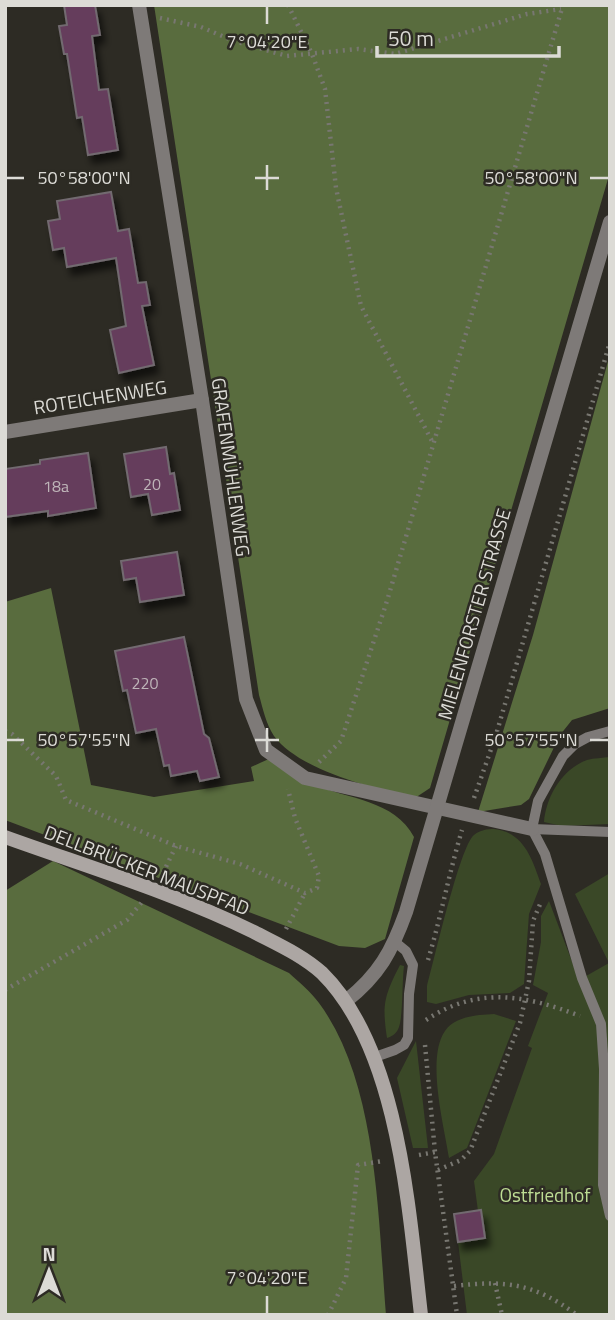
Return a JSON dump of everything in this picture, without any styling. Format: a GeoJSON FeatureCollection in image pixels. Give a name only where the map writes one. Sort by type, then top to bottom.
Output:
{"type":"FeatureCollection","features":[{"type":"Feature","properties":{"kind":"main road","name":"DELLBRÜCKER MAUSPFAD"},"geometry":{"type":"LineString","coordinates":[[5,837],[220,916],[297,954],[321,972],[346,1001],[365,1032],[375,1057],[401,1158],[421,1315]]}},
{"type":"Feature","properties":{"kind":"street","name":"GRAFENMÜHLENWEG"},"geometry":{"type":"LineString","coordinates":[[139,5],[246,699],[266,750],[305,778],[532,829]]}},
{"type":"Feature","properties":{"kind":"street","name":"MIELENFORSTER STRASSE"},"geometry":{"type":"LineString","coordinates":[[346,1001],[367,985],[384,963],[395,942],[610,222]]}},
{"type":"Feature","properties":{"kind":"street","name":"ROTEICHENWEG"},"geometry":{"type":"LineString","coordinates":[[5,432],[202,400]]}},
{"type":"Feature","properties":{"kind":"lane"},"geometry":{"type":"LineString","coordinates":[[610,731],[588,737],[575,744],[563,756],[538,801],[532,829],[545,854],[582,978],[605,1024],[607,1070],[603,1185],[610,1216]]}},
{"type":"Feature","properties":{"kind":"lane"},"geometry":{"type":"LineString","coordinates":[[532,829],[610,832]]}},
{"type":"Feature","properties":{"kind":"lane"},"geometry":{"type":"LineString","coordinates":[[375,1057],[395,1051],[404,1045],[408,1038],[413,965],[406,951],[395,942]]}},
{"type":"Feature","properties":{"kind":"path"},"geometry":{"type":"LineString","coordinates":[[288,5],[312,54],[325,89],[336,188],[361,306],[433,444]]}},
{"type":"Feature","properties":{"kind":"path"},"geometry":{"type":"LineString","coordinates":[[5,731],[12,734],[56,776],[66,800],[176,846],[240,864],[305,892],[317,888],[319,876],[295,818],[286,764],[319,762],[341,741],[387,601],[562,7],[527,14],[395,54],[358,49],[287,55],[164,18],[141,21]]}},
{"type":"Feature","properties":{"kind":"path"},"geometry":{"type":"LineString","coordinates":[[428,962],[448,874],[496,735],[610,342]]}},
{"type":"Feature","properties":{"kind":"path"},"geometry":{"type":"LineString","coordinates":[[438,1170],[461,1160],[470,1151],[520,1023],[526,999],[536,909],[554,884]]}},
{"type":"Feature","properties":{"kind":"path"},"geometry":{"type":"LineString","coordinates":[[278,944],[305,892]]}},
{"type":"Feature","properties":{"kind":"path"},"geometry":{"type":"LineString","coordinates":[[5,990],[127,920],[142,901]]}},
{"type":"Feature","properties":{"kind":"path"},"geometry":{"type":"LineString","coordinates":[[422,1008],[423,1022],[443,1009],[469,1000],[526,999],[605,1024]]}},
{"type":"Feature","properties":{"kind":"path"},"geometry":{"type":"LineString","coordinates":[[425,1042],[457,1315]]}},
{"type":"Feature","properties":{"kind":"path"},"geometry":{"type":"LineString","coordinates":[[378,1150],[380,1161]]}},
{"type":"Feature","properties":{"kind":"path"},"geometry":{"type":"LineString","coordinates":[[328,1315],[346,1278],[358,1166]]}},
{"type":"Feature","properties":{"kind":"path"},"geometry":{"type":"LineString","coordinates":[[454,1286],[495,1283],[517,1285],[541,1291],[577,1315]]}},
{"type":"Feature","properties":{"kind":"path"},"geometry":{"type":"LineString","coordinates":[[495,1283],[502,1315]]}},
{"type":"Feature","properties":{"kind":"green space"},"geometry":{"type":"Polygon","coordinates":[[[154,5],[610,5],[610,172],[430,788],[415,798],[339,776],[301,759],[274,736],[265,716],[259,695],[154,5]]]}},
{"type":"Feature","properties":{"kind":"green space"},"geometry":{"type":"Polygon","coordinates":[[[610,354],[610,708],[572,720],[560,735],[529,799],[521,805],[478,812],[533,635],[610,354]]]}},
{"type":"Feature","properties":{"kind":"green space"},"geometry":{"type":"Polygon","coordinates":[[[51,588],[91,785],[154,797],[254,781],[251,767],[271,758],[306,782],[383,808],[406,825],[414,837],[385,939],[365,948],[339,946],[5,820],[5,602],[51,588]]]}},
{"type":"Feature","properties":{"kind":"green space"},"geometry":{"type":"Polygon","coordinates":[[[610,757],[610,824],[562,826],[544,822],[552,794],[570,770],[587,760],[610,757]]]}},
{"type":"Feature","properties":{"kind":"green space"},"geometry":{"type":"Polygon","coordinates":[[[494,829],[513,835],[520,841],[530,856],[541,884],[529,914],[524,984],[510,993],[469,995],[436,1004],[427,1002],[427,986],[448,905],[468,844],[479,832],[494,829]]]}},
{"type":"Feature","properties":{"kind":"green space"},"geometry":{"type":"Polygon","coordinates":[[[53,861],[289,973],[319,1003],[338,1035],[353,1072],[364,1111],[377,1195],[386,1315],[5,1315],[5,891],[53,861]]]}},
{"type":"Feature","properties":{"kind":"green space","name":"Ostfriedhof"},"geometry":{"type":"Polygon","coordinates":[[[610,873],[610,1315],[467,1315],[458,1242],[485,1238],[474,1181],[494,1154],[532,1048],[528,1046],[548,993],[533,985],[541,942],[541,916],[549,901],[579,980],[609,963],[575,894],[610,873]]]}},
{"type":"Feature","properties":{"kind":"green space"},"geometry":{"type":"Polygon","coordinates":[[[400,965],[404,966],[400,1022],[396,1033],[387,1038],[386,1001],[400,965]]]}},
{"type":"Feature","properties":{"kind":"green space"},"geometry":{"type":"Polygon","coordinates":[[[494,1014],[516,1021],[467,1148],[449,1158],[438,1092],[437,1058],[440,1043],[445,1031],[455,1022],[467,1017],[494,1014]]]}},
{"type":"Feature","properties":{"kind":"green space"},"geometry":{"type":"Polygon","coordinates":[[[416,1041],[428,1148],[413,1148],[397,1078],[416,1041]]]}},
{"type":"Feature","properties":{"kind":"building"},"geometry":{"type":"Polygon","coordinates":[[[64,5],[95,5],[100,35],[92,36],[99,90],[108,89],[118,150],[88,155],[82,117],[77,118],[67,54],[64,54],[59,26],[67,25],[64,5]]]}},
{"type":"Feature","properties":{"kind":"building"},"geometry":{"type":"Polygon","coordinates":[[[111,192],[118,231],[129,229],[138,283],[146,282],[150,305],[142,306],[154,365],[119,373],[110,330],[126,326],[116,258],[67,267],[64,248],[53,250],[48,221],[60,219],[57,201],[111,192]]]}},
{"type":"Feature","properties":{"kind":"building"},"geometry":{"type":"Polygon","coordinates":[[[166,447],[170,474],[174,473],[180,510],[152,515],[148,494],[131,497],[124,454],[166,447]]]}},
{"type":"Feature","properties":{"kind":"building"},"geometry":{"type":"Polygon","coordinates":[[[88,453],[96,508],[48,516],[48,511],[5,517],[5,469],[40,464],[40,460],[88,453]]]}},
{"type":"Feature","properties":{"kind":"building"},"geometry":{"type":"Polygon","coordinates":[[[177,552],[184,595],[140,602],[136,578],[124,580],[121,561],[177,552]]]}},
{"type":"Feature","properties":{"kind":"building"},"geometry":{"type":"Polygon","coordinates":[[[184,637],[204,734],[209,738],[219,777],[200,781],[197,771],[171,776],[169,765],[164,766],[156,729],[136,733],[127,690],[123,691],[115,651],[184,637]]]}},
{"type":"Feature","properties":{"kind":"building"},"geometry":{"type":"Polygon","coordinates":[[[481,1210],[485,1238],[458,1242],[454,1214],[481,1210]]]}}]}
